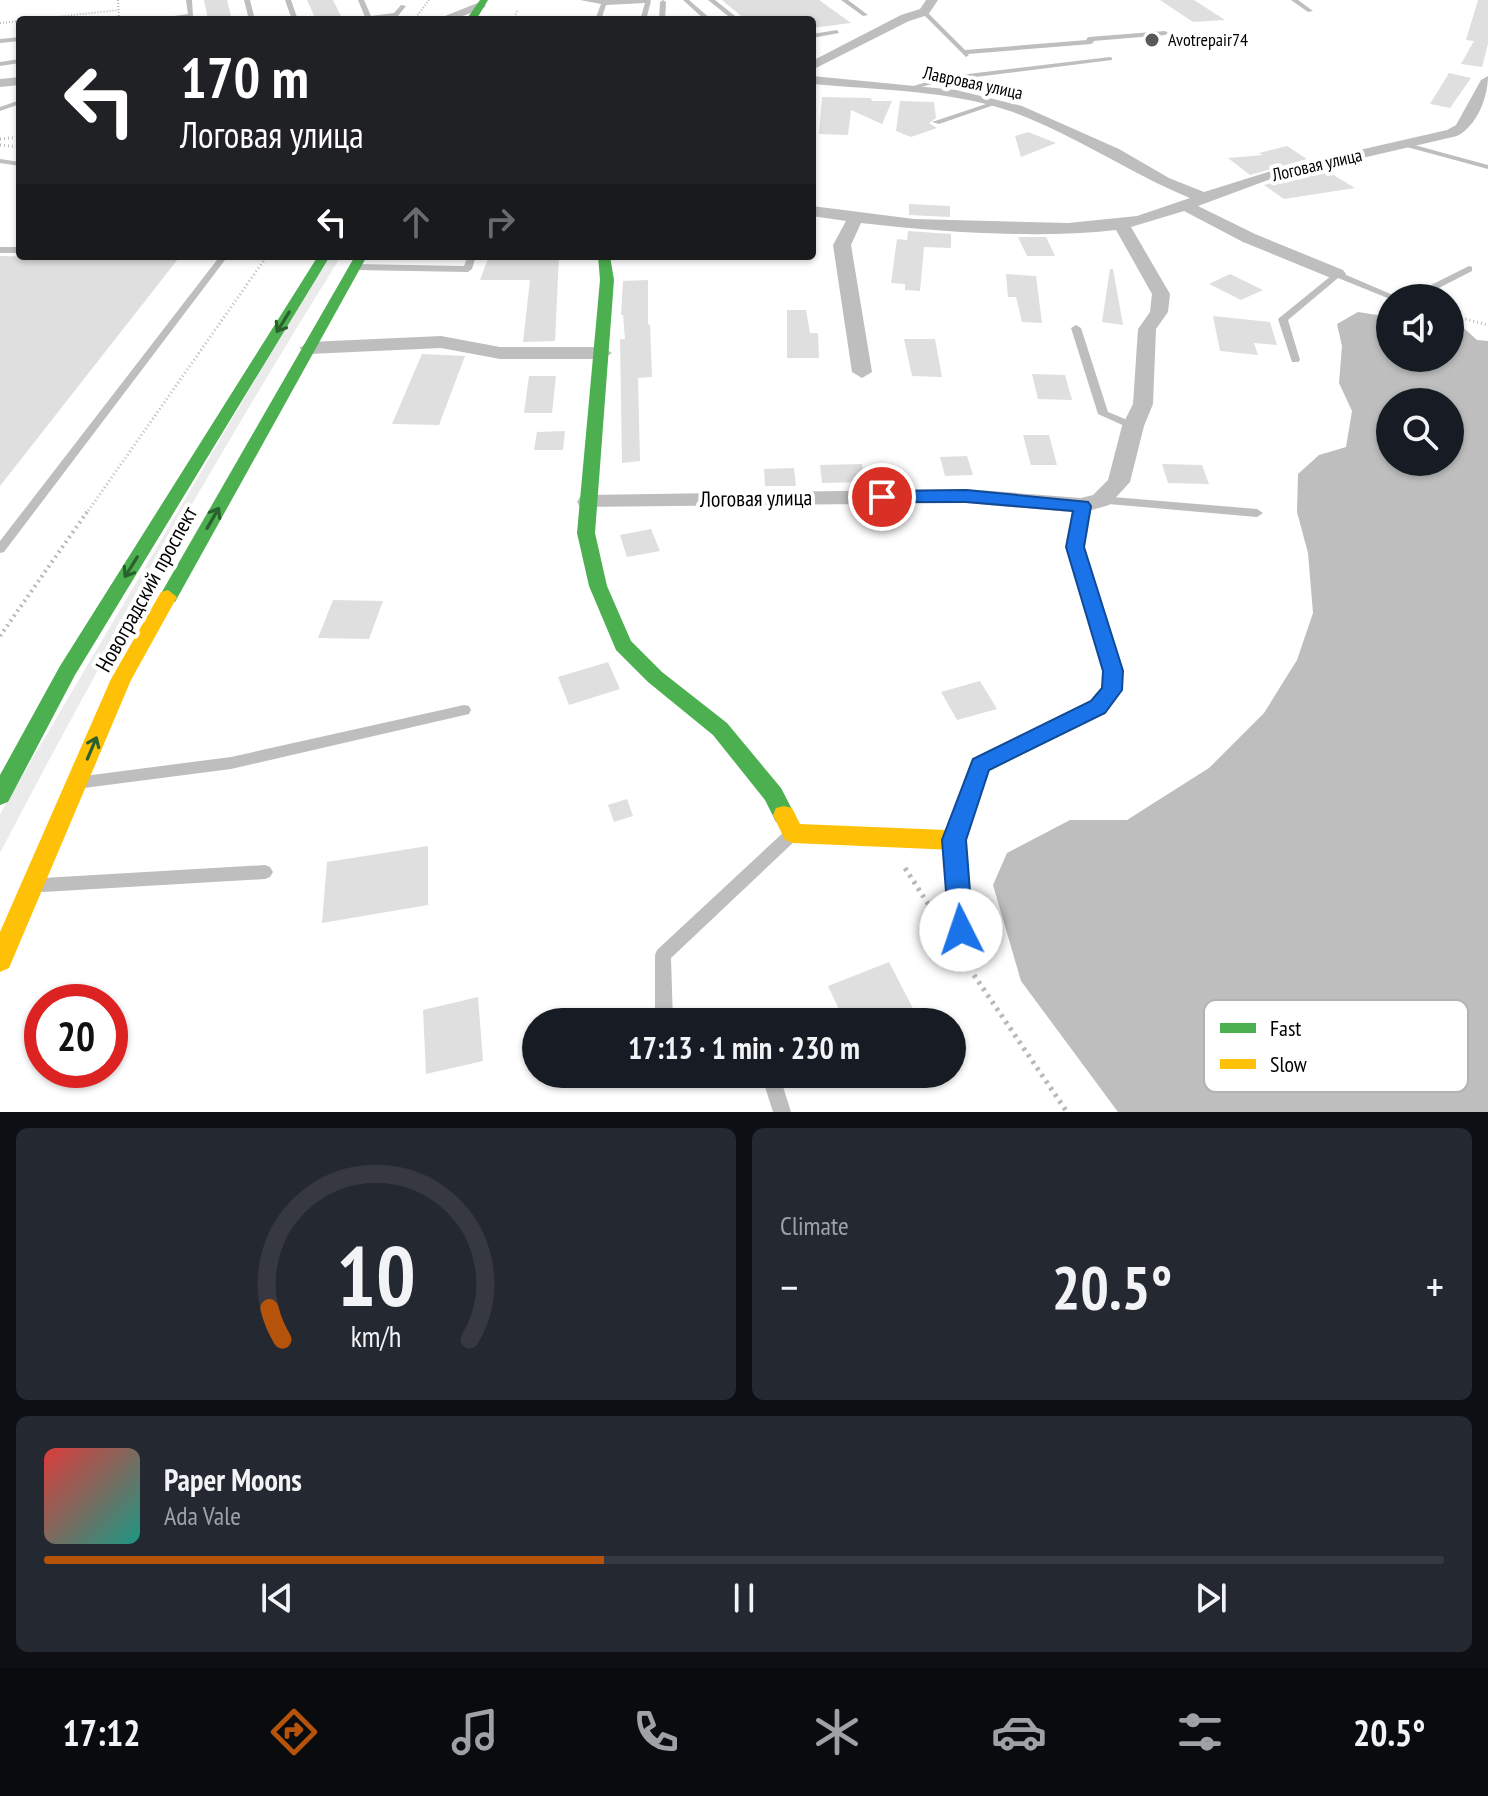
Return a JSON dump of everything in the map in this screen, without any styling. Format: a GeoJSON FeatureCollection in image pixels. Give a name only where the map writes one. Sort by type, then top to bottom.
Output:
{"type":"FeatureCollection","features":[{"type":"Feature","properties":{"kind":"main road","name":"Новоградский проспект"},"geometry":{"type":"LineString","coordinates":[[0,796],[67,671],[322,260]]}},
{"type":"Feature","properties":{"kind":"main road"},"geometry":{"type":"LineString","coordinates":[[604,260],[607,280],[586,533],[598,586],[623,645],[655,677],[720,729],[773,794],[793,833],[954,840],[980,765],[1098,707],[1112,690],[1113,671],[1075,547],[1092,503]]}},
{"type":"Feature","properties":{"kind":"main road","name":"Новоградский проспект"},"geometry":{"type":"LineString","coordinates":[[0,960],[121,679],[358,262]]}},
{"type":"Feature","properties":{"kind":"street"},"geometry":{"type":"LineString","coordinates":[[816,64],[905,18],[924,12],[932,0]]}},
{"type":"Feature","properties":{"kind":"street"},"geometry":{"type":"LineString","coordinates":[[454,16],[478,9]]}},
{"type":"Feature","properties":{"kind":"street","name":"Лавровая улица"},"geometry":{"type":"LineString","coordinates":[[816,80],[910,88],[1017,109],[1114,152],[1163,181],[1202,197]]}},
{"type":"Feature","properties":{"kind":"street","name":"Логовая улица"},"geometry":{"type":"LineString","coordinates":[[816,212],[855,219],[981,227],[1063,228],[1121,224],[1186,206],[1202,197],[1264,177],[1462,128],[1488,80]]}},
{"type":"Feature","properties":{"kind":"street"},"geometry":{"type":"LineString","coordinates":[[1186,206],[1249,238],[1337,274]]}},
{"type":"Feature","properties":{"kind":"street"},"geometry":{"type":"LineString","coordinates":[[855,219],[842,245],[862,372]]}},
{"type":"Feature","properties":{"kind":"street"},"geometry":{"type":"LineString","coordinates":[[1092,503],[1119,482],[1133,426],[1143,404],[1147,329],[1159,312],[1161,294],[1121,224]]}},
{"type":"Feature","properties":{"kind":"street"},"geometry":{"type":"LineString","coordinates":[[309,348],[441,342],[500,353],[602,353]]}},
{"type":"Feature","properties":{"kind":"street","name":"Логовая улица"},"geometry":{"type":"LineString","coordinates":[[588,502],[966,496],[1092,503]]}},
{"type":"Feature","properties":{"kind":"lane"},"geometry":{"type":"LineString","coordinates":[[183,16],[191,15],[189,0]]}},
{"type":"Feature","properties":{"kind":"lane"},"geometry":{"type":"LineString","coordinates":[[583,0],[604,3],[648,1],[644,16]]}},
{"type":"Feature","properties":{"kind":"lane"},"geometry":{"type":"LineString","coordinates":[[686,0],[704,16]]}},
{"type":"Feature","properties":{"kind":"lane"},"geometry":{"type":"LineString","coordinates":[[711,0],[732,16]]}},
{"type":"Feature","properties":{"kind":"lane"},"geometry":{"type":"LineString","coordinates":[[844,0],[865,15]]}},
{"type":"Feature","properties":{"kind":"lane"},"geometry":{"type":"LineString","coordinates":[[1294,0],[1310,11]]}},
{"type":"Feature","properties":{"kind":"lane"},"geometry":{"type":"LineString","coordinates":[[599,16],[604,3]]}},
{"type":"Feature","properties":{"kind":"lane"},"geometry":{"type":"LineString","coordinates":[[387,16],[396,15],[403,6]]}},
{"type":"Feature","properties":{"kind":"lane"},"geometry":{"type":"LineString","coordinates":[[924,12],[965,54],[1165,33]]}},
{"type":"Feature","properties":{"kind":"lane"},"geometry":{"type":"LineString","coordinates":[[816,35],[837,32]]}},
{"type":"Feature","properties":{"kind":"lane"},"geometry":{"type":"LineString","coordinates":[[910,88],[943,79],[1110,59]]}},
{"type":"Feature","properties":{"kind":"lane"},"geometry":{"type":"LineString","coordinates":[[936,122],[995,103]]}},
{"type":"Feature","properties":{"kind":"lane"},"geometry":{"type":"LineString","coordinates":[[1406,144],[1488,167]]}},
{"type":"Feature","properties":{"kind":"lane"},"geometry":{"type":"LineString","coordinates":[[0,549],[221,260]]}},
{"type":"Feature","properties":{"kind":"lane"},"geometry":{"type":"LineString","coordinates":[[358,262],[468,269],[471,260]]}},
{"type":"Feature","properties":{"kind":"lane"},"geometry":{"type":"LineString","coordinates":[[1440,284],[1469,269]]}},
{"type":"Feature","properties":{"kind":"lane"},"geometry":{"type":"LineString","coordinates":[[1295,360],[1283,319],[1337,274],[1376,290]]}},
{"type":"Feature","properties":{"kind":"lane"},"geometry":{"type":"LineString","coordinates":[[1076,328],[1103,414],[1133,426]]}},
{"type":"Feature","properties":{"kind":"lane"},"geometry":{"type":"LineString","coordinates":[[1092,503],[1257,513]]}},
{"type":"Feature","properties":{"kind":"lane"},"geometry":{"type":"LineString","coordinates":[[77,783],[231,763],[464,710]]}},
{"type":"Feature","properties":{"kind":"lane"},"geometry":{"type":"LineString","coordinates":[[664,1008],[663,955],[793,833]]}},
{"type":"Feature","properties":{"kind":"lane"},"geometry":{"type":"LineString","coordinates":[[954,840],[963,960]]}},
{"type":"Feature","properties":{"kind":"lane"},"geometry":{"type":"LineString","coordinates":[[32,885],[265,872]]}},
{"type":"Feature","properties":{"kind":"lane"},"geometry":{"type":"LineString","coordinates":[[774,1088],[782,1112]]}},
{"type":"Feature","properties":{"kind":"path"},"geometry":{"type":"LineString","coordinates":[[118,0],[119,16]]}},
{"type":"Feature","properties":{"kind":"path"},"geometry":{"type":"LineString","coordinates":[[65,16],[119,10]]}},
{"type":"Feature","properties":{"kind":"path"},"geometry":{"type":"LineString","coordinates":[[515,16],[517,11]]}},
{"type":"Feature","properties":{"kind":"path"},"geometry":{"type":"LineString","coordinates":[[0,636],[264,260]]}},
{"type":"Feature","properties":{"kind":"path"},"geometry":{"type":"LineString","coordinates":[[1464,319],[1488,325]]}},
{"type":"Feature","properties":{"kind":"shaded area"},"geometry":{"type":"Polygon","coordinates":[[[326,260],[339,260],[165,551],[0,853],[0,814],[326,260]]]}},
{"type":"Feature","properties":{"kind":"shaded area"},"geometry":{"type":"Polygon","coordinates":[[[1358,312],[1376,315],[1376,372],[1464,372],[1464,328],[1477,340],[1488,341],[1488,1112],[1118,1112],[1021,981],[993,885],[1007,853],[1070,820],[1127,820],[1209,768],[1264,713],[1297,660],[1313,613],[1308,553],[1297,512],[1298,474],[1319,455],[1346,447],[1352,411],[1339,383],[1342,346],[1337,324],[1358,312]]]}},
{"type":"Feature","properties":{"kind":"building"},"geometry":{"type":"Polygon","coordinates":[[[204,0],[227,0],[231,16],[207,16],[204,0]]]}},
{"type":"Feature","properties":{"kind":"building"},"geometry":{"type":"Polygon","coordinates":[[[307,0],[333,0],[341,16],[314,16],[307,0]]]}},
{"type":"Feature","properties":{"kind":"building"},"geometry":{"type":"Polygon","coordinates":[[[722,0],[819,0],[851,23],[816,27],[816,16],[741,16],[722,0]]]}},
{"type":"Feature","properties":{"kind":"building"},"geometry":{"type":"Polygon","coordinates":[[[1160,0],[1194,0],[1225,20],[1193,22],[1160,0]]]}},
{"type":"Feature","properties":{"kind":"building"},"geometry":{"type":"Polygon","coordinates":[[[1478,0],[1488,0],[1488,44],[1482,67],[1461,64],[1474,41],[1466,40],[1478,0]]]}},
{"type":"Feature","properties":{"kind":"building"},"geometry":{"type":"Polygon","coordinates":[[[1449,73],[1471,78],[1450,108],[1430,104],[1449,73]]]}},
{"type":"Feature","properties":{"kind":"building"},"geometry":{"type":"Polygon","coordinates":[[[822,97],[892,101],[882,124],[851,110],[848,135],[819,134],[822,97]]]}},
{"type":"Feature","properties":{"kind":"building"},"geometry":{"type":"Polygon","coordinates":[[[900,101],[934,102],[936,118],[929,123],[937,128],[911,137],[896,131],[900,101]]]}},
{"type":"Feature","properties":{"kind":"building"},"geometry":{"type":"Polygon","coordinates":[[[1028,132],[1056,143],[1021,157],[1015,136],[1028,132]]]}},
{"type":"Feature","properties":{"kind":"building"},"geometry":{"type":"Polygon","coordinates":[[[1287,146],[1307,159],[1250,175],[1228,158],[1263,155],[1259,153],[1287,146]]]}},
{"type":"Feature","properties":{"kind":"building"},"geometry":{"type":"Polygon","coordinates":[[[1325,170],[1355,188],[1284,199],[1264,185],[1325,170]]]}},
{"type":"Feature","properties":{"kind":"building"},"geometry":{"type":"Polygon","coordinates":[[[909,204],[950,206],[950,217],[909,215],[909,204]]]}},
{"type":"Feature","properties":{"kind":"building"},"geometry":{"type":"Polygon","coordinates":[[[908,231],[951,234],[951,248],[924,247],[920,291],[905,290],[905,284],[891,283],[897,239],[907,240],[908,231]]]}},
{"type":"Feature","properties":{"kind":"building"},"geometry":{"type":"Polygon","coordinates":[[[1018,237],[1046,237],[1055,256],[1027,256],[1018,237]]]}},
{"type":"Feature","properties":{"kind":"building"},"geometry":{"type":"Polygon","coordinates":[[[0,256],[16,256],[16,260],[177,260],[0,486],[0,256]]]}},
{"type":"Feature","properties":{"kind":"building"},"geometry":{"type":"Polygon","coordinates":[[[488,260],[559,260],[555,341],[523,342],[530,280],[480,280],[488,260]]]}},
{"type":"Feature","properties":{"kind":"building"},"geometry":{"type":"Polygon","coordinates":[[[1110,269],[1113,269],[1123,325],[1102,322],[1110,269]]]}},
{"type":"Feature","properties":{"kind":"building"},"geometry":{"type":"Polygon","coordinates":[[[1006,274],[1036,276],[1042,323],[1022,322],[1016,297],[1008,297],[1006,274]]]}},
{"type":"Feature","properties":{"kind":"building"},"geometry":{"type":"Polygon","coordinates":[[[1230,274],[1263,290],[1241,300],[1209,284],[1230,274]]]}},
{"type":"Feature","properties":{"kind":"building"},"geometry":{"type":"Polygon","coordinates":[[[648,280],[652,377],[638,378],[640,461],[622,463],[620,339],[625,339],[621,315],[623,281],[648,280]]]}},
{"type":"Feature","properties":{"kind":"building"},"geometry":{"type":"Polygon","coordinates":[[[787,310],[806,310],[810,333],[818,333],[819,358],[787,358],[787,310]]]}},
{"type":"Feature","properties":{"kind":"building"},"geometry":{"type":"Polygon","coordinates":[[[1213,316],[1270,322],[1277,345],[1254,343],[1258,355],[1220,351],[1213,316]]]}},
{"type":"Feature","properties":{"kind":"building"},"geometry":{"type":"Polygon","coordinates":[[[904,339],[935,339],[942,377],[912,376],[904,339]]]}},
{"type":"Feature","properties":{"kind":"building"},"geometry":{"type":"Polygon","coordinates":[[[422,354],[465,356],[439,425],[392,424],[422,354]]]}},
{"type":"Feature","properties":{"kind":"building"},"geometry":{"type":"Polygon","coordinates":[[[1032,374],[1065,375],[1072,400],[1038,399],[1032,374]]]}},
{"type":"Feature","properties":{"kind":"building"},"geometry":{"type":"Polygon","coordinates":[[[529,376],[556,376],[552,413],[524,413],[529,376]]]}},
{"type":"Feature","properties":{"kind":"building"},"geometry":{"type":"Polygon","coordinates":[[[565,431],[563,450],[534,450],[537,432],[565,431]]]}},
{"type":"Feature","properties":{"kind":"building"},"geometry":{"type":"Polygon","coordinates":[[[1023,435],[1049,435],[1057,465],[1031,465],[1023,435]]]}},
{"type":"Feature","properties":{"kind":"building"},"geometry":{"type":"Polygon","coordinates":[[[967,456],[973,475],[945,476],[940,457],[967,456]]]}},
{"type":"Feature","properties":{"kind":"building"},"geometry":{"type":"Polygon","coordinates":[[[862,464],[865,482],[822,483],[820,465],[862,464]]]}},
{"type":"Feature","properties":{"kind":"building"},"geometry":{"type":"Polygon","coordinates":[[[1162,464],[1202,465],[1209,484],[1168,483],[1162,464]]]}},
{"type":"Feature","properties":{"kind":"building"},"geometry":{"type":"Polygon","coordinates":[[[794,468],[796,486],[765,486],[764,469],[794,468]]]}},
{"type":"Feature","properties":{"kind":"building"},"geometry":{"type":"Polygon","coordinates":[[[651,529],[660,551],[627,557],[620,535],[651,529]]]}},
{"type":"Feature","properties":{"kind":"building"},"geometry":{"type":"Polygon","coordinates":[[[333,600],[383,601],[369,639],[318,638],[333,600]]]}},
{"type":"Feature","properties":{"kind":"building"},"geometry":{"type":"Polygon","coordinates":[[[608,662],[620,689],[569,705],[558,677],[608,662]]]}},
{"type":"Feature","properties":{"kind":"building"},"geometry":{"type":"Polygon","coordinates":[[[980,681],[997,709],[957,720],[941,692],[980,681]]]}},
{"type":"Feature","properties":{"kind":"building"},"geometry":{"type":"Polygon","coordinates":[[[627,799],[633,816],[614,822],[608,805],[627,799]]]}},
{"type":"Feature","properties":{"kind":"building"},"geometry":{"type":"Polygon","coordinates":[[[428,846],[428,905],[322,923],[327,862],[428,846]]]}},
{"type":"Feature","properties":{"kind":"building"},"geometry":{"type":"Polygon","coordinates":[[[889,962],[913,1008],[838,1008],[828,986],[889,962]]]}},
{"type":"Feature","properties":{"kind":"building"},"geometry":{"type":"Polygon","coordinates":[[[478,997],[483,1061],[426,1074],[423,1010],[478,997]]]}},
{"type":"Feature","properties":{"kind":"traffic: fast"},"geometry":{"type":"LineString","coordinates":[[474,16],[484,0]]}},
{"type":"Feature","properties":{"kind":"traffic: fast"},"geometry":{"type":"LineString","coordinates":[[0,796],[67,671],[322,260]]}},
{"type":"Feature","properties":{"kind":"traffic: fast"},"geometry":{"type":"LineString","coordinates":[[168,597],[359,260]]}},
{"type":"Feature","properties":{"kind":"traffic: fast"},"geometry":{"type":"LineString","coordinates":[[604,260],[607,280],[586,533],[598,586],[623,645],[655,677],[720,729],[773,794],[784,815]]}},
{"type":"Feature","properties":{"kind":"traffic: fast"},"geometry":{"type":"LineString","coordinates":[[974,783],[980,765],[1098,707],[1112,690],[1113,671],[1075,547],[1082,506]]}},
{"type":"Feature","properties":{"kind":"traffic: slow"},"geometry":{"type":"LineString","coordinates":[[0,960],[121,679],[168,597]]}},
{"type":"Feature","properties":{"kind":"traffic: slow"},"geometry":{"type":"LineString","coordinates":[[784,815],[793,833],[954,840],[974,783]]}},
{"type":"Feature","properties":{"kind":"place","name":"Avotrepair74"},"geometry":{"type":"Point","coordinates":[1152,40]}},
{"type":"Feature","properties":{"kind":"route"},"geometry":{"type":"LineString","coordinates":[[882,497],[966,496],[1082,506],[1075,547],[1113,671],[1112,690],[1098,707],[980,765],[954,840],[961,930]]}}]}
